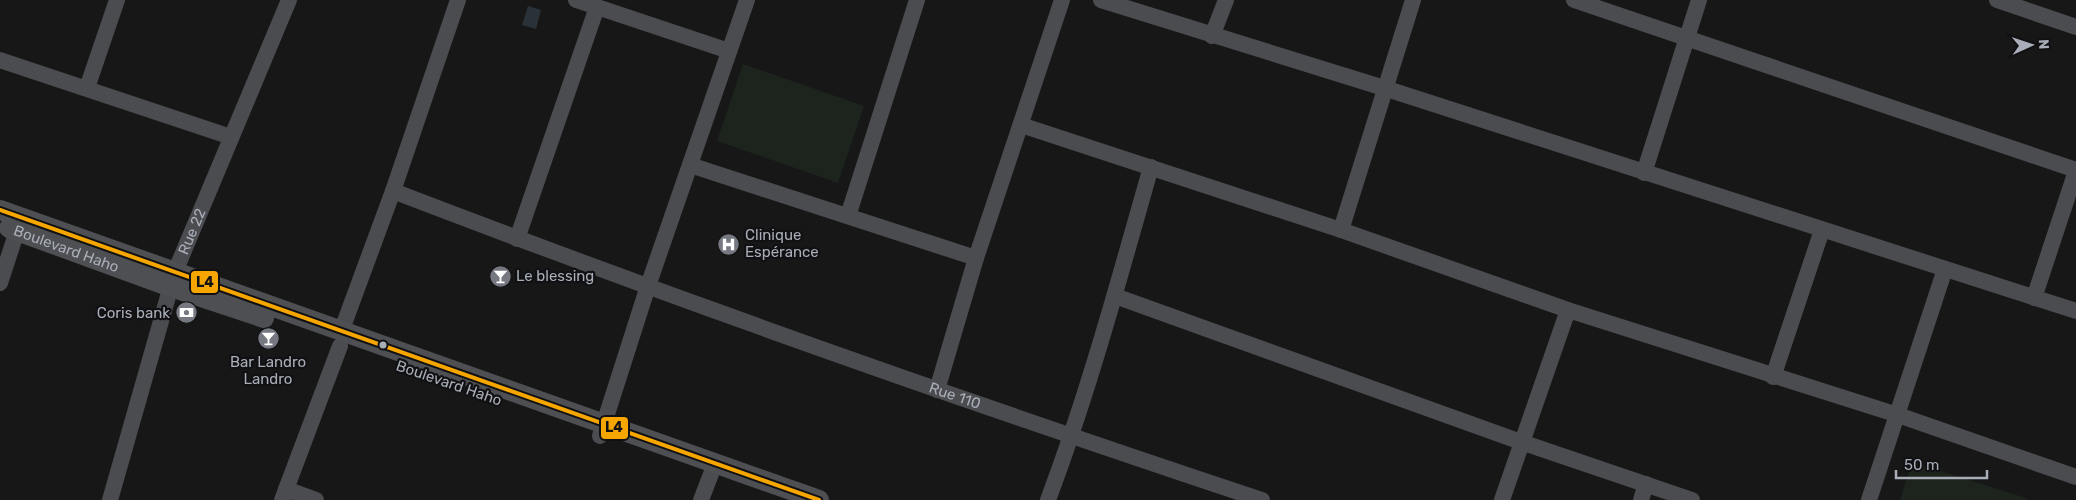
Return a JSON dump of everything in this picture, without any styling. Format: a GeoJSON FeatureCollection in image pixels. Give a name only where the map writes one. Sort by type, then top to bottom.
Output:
{"type":"FeatureCollection","features":[{"type":"Feature","properties":{"kind":"main road","name":"Boulevard Haho"},"geometry":{"type":"LineString","coordinates":[[0,210],[173,280]]}},
{"type":"Feature","properties":{"kind":"main road","name":"Boulevard Haho"},"geometry":{"type":"LineString","coordinates":[[8,228],[173,280],[602,429],[818,500]]}},
{"type":"Feature","properties":{"kind":"main road","name":"Boulevard Haho"},"geometry":{"type":"LineString","coordinates":[[602,429],[711,474],[784,500]]}},
{"type":"Feature","properties":{"kind":"street"},"geometry":{"type":"LineString","coordinates":[[87,88],[117,0]]}},
{"type":"Feature","properties":{"kind":"street","name":"Rue 22"},"geometry":{"type":"LineString","coordinates":[[110,500],[173,280],[289,0]]}},
{"type":"Feature","properties":{"kind":"street"},"geometry":{"type":"LineString","coordinates":[[316,500],[284,495],[341,339],[458,0]]}},
{"type":"Feature","properties":{"kind":"street"},"geometry":{"type":"LineString","coordinates":[[576,0],[729,51]]}},
{"type":"Feature","properties":{"kind":"street"},"geometry":{"type":"LineString","coordinates":[[602,429],[648,286],[747,0]]}},
{"type":"Feature","properties":{"kind":"street"},"geometry":{"type":"LineString","coordinates":[[848,216],[917,0]]}},
{"type":"Feature","properties":{"kind":"street"},"geometry":{"type":"LineString","coordinates":[[936,390],[976,258],[1062,0]]}},
{"type":"Feature","properties":{"kind":"street"},"geometry":{"type":"LineString","coordinates":[[1101,0],[1384,88],[2076,311]]}},
{"type":"Feature","properties":{"kind":"street"},"geometry":{"type":"LineString","coordinates":[[1212,36],[1226,0]]}},
{"type":"Feature","properties":{"kind":"street"},"geometry":{"type":"LineString","coordinates":[[1341,230],[1413,0]]}},
{"type":"Feature","properties":{"kind":"street"},"geometry":{"type":"LineString","coordinates":[[1574,0],[2076,171],[2034,298]]}},
{"type":"Feature","properties":{"kind":"street"},"geometry":{"type":"LineString","coordinates":[[1644,172],[1699,0]]}},
{"type":"Feature","properties":{"kind":"street"},"geometry":{"type":"LineString","coordinates":[[1997,0],[2076,27]]}},
{"type":"Feature","properties":{"kind":"street"},"geometry":{"type":"LineString","coordinates":[[517,239],[597,7]]}},
{"type":"Feature","properties":{"kind":"street"},"geometry":{"type":"LineString","coordinates":[[0,60],[231,137]]}},
{"type":"Feature","properties":{"kind":"street"},"geometry":{"type":"LineString","coordinates":[[1021,125],[1341,230],[1568,310],[1773,377],[1898,415],[2076,477]]}},
{"type":"Feature","properties":{"kind":"street"},"geometry":{"type":"LineString","coordinates":[[690,165],[976,258]]}},
{"type":"Feature","properties":{"kind":"street"},"geometry":{"type":"LineString","coordinates":[[1048,500],[1072,437],[1115,296],[1151,167]]}},
{"type":"Feature","properties":{"kind":"street","name":"Rue 110"},"geometry":{"type":"LineString","coordinates":[[393,191],[517,239],[936,390],[1262,500]]}},
{"type":"Feature","properties":{"kind":"street"},"geometry":{"type":"LineString","coordinates":[[0,283],[8,228]]}},
{"type":"Feature","properties":{"kind":"street"},"geometry":{"type":"LineString","coordinates":[[1773,377],[1822,230]]}},
{"type":"Feature","properties":{"kind":"street"},"geometry":{"type":"LineString","coordinates":[[1869,500],[1946,269]]}},
{"type":"Feature","properties":{"kind":"street"},"geometry":{"type":"LineString","coordinates":[[1115,296],[1521,442],[1692,500]]}},
{"type":"Feature","properties":{"kind":"street"},"geometry":{"type":"LineString","coordinates":[[1502,500],[1568,310]]}},
{"type":"Feature","properties":{"kind":"street"},"geometry":{"type":"LineString","coordinates":[[700,500],[711,474]]}},
{"type":"Feature","properties":{"kind":"street"},"geometry":{"type":"LineString","coordinates":[[1641,500],[1646,484]]}},
{"type":"Feature","properties":{"kind":"shaded area"},"geometry":{"type":"Polygon","coordinates":[[[528,6],[541,10],[536,29],[522,25],[528,6]]]}},
{"type":"Feature","properties":{"kind":"shaded area"},"geometry":{"type":"Polygon","coordinates":[[[743,64],[864,106],[838,183],[717,141],[743,64]]]}},
{"type":"Feature","properties":{"kind":"shaded area"},"geometry":{"type":"Polygon","coordinates":[[[1912,462],[2026,498],[2026,500],[1900,500],[1912,462]]]}},
{"type":"Feature","properties":{"kind":"transit line","name":"L4"},"geometry":{"type":"LineString","coordinates":[[0,210],[819,500]]}},
{"type":"Feature","properties":{"kind":"place","name":"Clinique Espérance"},"geometry":{"type":"Point","coordinates":[729,244]}},
{"type":"Feature","properties":{"kind":"place","name":"Le blessing"},"geometry":{"type":"Point","coordinates":[500,276]}},
{"type":"Feature","properties":{"kind":"place","name":"Coris bank"},"geometry":{"type":"Point","coordinates":[186,313]}},
{"type":"Feature","properties":{"kind":"place","name":"Bar Landro Landro"},"geometry":{"type":"Point","coordinates":[268,339]}}]}
